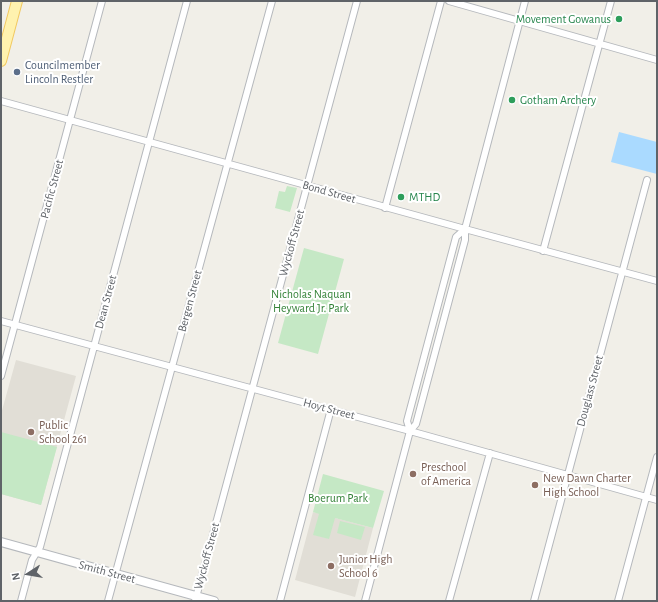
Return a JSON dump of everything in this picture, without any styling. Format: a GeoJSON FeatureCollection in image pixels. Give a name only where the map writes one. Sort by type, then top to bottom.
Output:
{"type":"FeatureCollection","features":[{"type":"Feature","properties":{"kind":"main road"},"geometry":{"type":"LineString","coordinates":[[1,61],[17,1]]}},
{"type":"Feature","properties":{"kind":"street","name":"Pacific Street"},"geometry":{"type":"LineString","coordinates":[[1,376],[102,1]]}},
{"type":"Feature","properties":{"kind":"street","name":"Dean Street"},"geometry":{"type":"LineString","coordinates":[[21,601],[32,560],[40,547],[187,1]]}},
{"type":"Feature","properties":{"kind":"street","name":"Bergen Street"},"geometry":{"type":"LineString","coordinates":[[108,601],[272,1]]}},
{"type":"Feature","properties":{"kind":"street","name":"Wyckoff Street"},"geometry":{"type":"LineString","coordinates":[[196,599],[357,1]]}},
{"type":"Feature","properties":{"kind":"street"},"geometry":{"type":"LineString","coordinates":[[385,208],[441,1]]}},
{"type":"Feature","properties":{"kind":"street"},"geometry":{"type":"LineString","coordinates":[[449,1],[657,60]]}},
{"type":"Feature","properties":{"kind":"street"},"geometry":{"type":"LineString","coordinates":[[365,601],[410,431],[416,424],[465,240],[465,229],[525,1]]}},
{"type":"Feature","properties":{"kind":"street"},"geometry":{"type":"LineString","coordinates":[[543,251],[611,1]]}},
{"type":"Feature","properties":{"kind":"street","name":"Bond Street"},"geometry":{"type":"LineString","coordinates":[[1,101],[228,162],[385,208],[657,281]]}},
{"type":"Feature","properties":{"kind":"street","name":"Douglass Street"},"geometry":{"type":"LineString","coordinates":[[534,601],[647,180]]}},
{"type":"Feature","properties":{"kind":"street"},"geometry":{"type":"LineString","coordinates":[[410,431],[407,421],[454,244],[456,237],[465,229]]}},
{"type":"Feature","properties":{"kind":"street","name":"Hoyt Street"},"geometry":{"type":"LineString","coordinates":[[1,321],[332,409],[657,500]]}},
{"type":"Feature","properties":{"kind":"street"},"geometry":{"type":"LineString","coordinates":[[280,601],[332,409]]}},
{"type":"Feature","properties":{"kind":"street"},"geometry":{"type":"LineString","coordinates":[[449,601],[490,453]]}},
{"type":"Feature","properties":{"kind":"street"},"geometry":{"type":"LineString","coordinates":[[618,601],[657,457]]}},
{"type":"Feature","properties":{"kind":"street","name":"Smith Street"},"geometry":{"type":"LineString","coordinates":[[1,542],[116,574],[196,599],[214,601]]}},
{"type":"Feature","properties":{"kind":"shaded area","name":"Public School 261"},"geometry":{"type":"Polygon","coordinates":[[[16,360],[76,376],[41,505],[1,494],[1,414],[16,360]]]}},
{"type":"Feature","properties":{"kind":"shaded area","name":"Junior High School 6"},"geometry":{"type":"Polygon","coordinates":[[[313,512],[373,528],[355,597],[295,580],[313,512]]]}},
{"type":"Feature","properties":{"kind":"green space"},"geometry":{"type":"Polygon","coordinates":[[[287,186],[297,188],[290,212],[275,208],[279,191],[285,192],[287,186]]]}},
{"type":"Feature","properties":{"kind":"green space","name":"Nicholas Naquan Heyward Jr. Park"},"geometry":{"type":"Polygon","coordinates":[[[304,248],[344,259],[318,354],[278,343],[304,248]]]}},
{"type":"Feature","properties":{"kind":"green space"},"geometry":{"type":"Polygon","coordinates":[[[1,432],[57,447],[41,505],[1,494],[1,432]]]}},
{"type":"Feature","properties":{"kind":"green space","name":"Boerum Park"},"geometry":{"type":"Polygon","coordinates":[[[323,474],[384,491],[373,528],[335,518],[329,539],[313,535],[319,514],[313,512],[323,474]]]}},
{"type":"Feature","properties":{"kind":"green space"},"geometry":{"type":"Polygon","coordinates":[[[340,521],[365,527],[361,540],[337,533],[340,521]]]}},
{"type":"Feature","properties":{"kind":"water"},"geometry":{"type":"Polygon","coordinates":[[[619,132],[657,142],[657,174],[611,162],[619,132]]]}},
{"type":"Feature","properties":{"kind":"place","name":"Movement Gowanus"},"geometry":{"type":"Point","coordinates":[619,19]}},
{"type":"Feature","properties":{"kind":"place","name":"Councilmember Lincoln Restler"},"geometry":{"type":"Point","coordinates":[17,72]}},
{"type":"Feature","properties":{"kind":"place","name":"Gotham Archery"},"geometry":{"type":"Point","coordinates":[512,100]}},
{"type":"Feature","properties":{"kind":"place","name":"MTHD"},"geometry":{"type":"Point","coordinates":[401,197]}},
{"type":"Feature","properties":{"kind":"place","name":"Public School 261"},"geometry":{"type":"Point","coordinates":[31,432]}},
{"type":"Feature","properties":{"kind":"place","name":"Preschool of America"},"geometry":{"type":"Point","coordinates":[413,474]}},
{"type":"Feature","properties":{"kind":"place","name":"New Dawn Charter High School"},"geometry":{"type":"Point","coordinates":[535,485]}},
{"type":"Feature","properties":{"kind":"place","name":"Junior High School 6"},"geometry":{"type":"Point","coordinates":[331,566]}}]}
